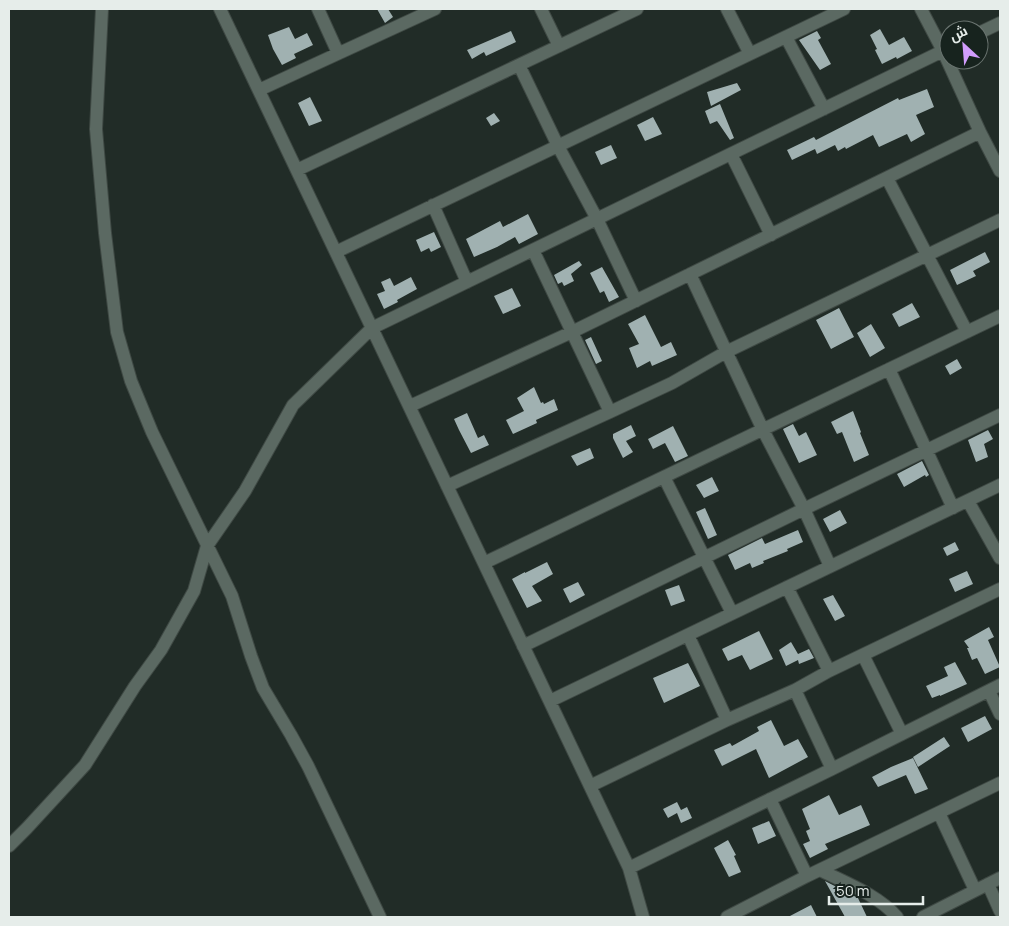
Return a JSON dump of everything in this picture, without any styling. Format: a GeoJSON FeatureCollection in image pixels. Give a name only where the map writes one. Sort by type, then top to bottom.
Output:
{"type":"FeatureCollection","features":[{"type":"Feature","properties":{"kind":"street"},"geometry":{"type":"LineString","coordinates":[[102,9],[96,129],[104,233],[117,332],[131,381],[152,432],[232,596],[263,688],[308,766],[380,917]]}},
{"type":"Feature","properties":{"kind":"street"},"geometry":{"type":"LineString","coordinates":[[318,9],[338,53]]}},
{"type":"Feature","properties":{"kind":"street"},"geometry":{"type":"LineString","coordinates":[[259,90],[435,9]]}},
{"type":"Feature","properties":{"kind":"street"},"geometry":{"type":"LineString","coordinates":[[541,9],[559,46]]}},
{"type":"Feature","properties":{"kind":"street"},"geometry":{"type":"LineString","coordinates":[[297,170],[637,9]]}},
{"type":"Feature","properties":{"kind":"street"},"geometry":{"type":"LineString","coordinates":[[727,9],[750,54]]}},
{"type":"Feature","properties":{"kind":"street"},"geometry":{"type":"LineString","coordinates":[[336,252],[844,9]]}},
{"type":"Feature","properties":{"kind":"street"},"geometry":{"type":"LineString","coordinates":[[921,9],[939,38]]}},
{"type":"Feature","properties":{"kind":"street"},"geometry":{"type":"LineString","coordinates":[[225,10],[259,90],[629,868],[643,917]]}},
{"type":"Feature","properties":{"kind":"street"},"geometry":{"type":"LineString","coordinates":[[786,37],[824,109]]}},
{"type":"Feature","properties":{"kind":"street"},"geometry":{"type":"LineString","coordinates":[[9,846],[84,765],[135,686],[161,650],[194,591],[207,546],[245,491],[293,405],[372,328],[939,52]]}},
{"type":"Feature","properties":{"kind":"street"},"geometry":{"type":"LineString","coordinates":[[519,64],[636,301]]}},
{"type":"Feature","properties":{"kind":"street"},"geometry":{"type":"LineString","coordinates":[[955,70],[980,132],[1000,171]]}},
{"type":"Feature","properties":{"kind":"street"},"geometry":{"type":"LineString","coordinates":[[410,406],[572,332],[980,132]]}},
{"type":"Feature","properties":{"kind":"street"},"geometry":{"type":"LineString","coordinates":[[731,154],[771,235]]}},
{"type":"Feature","properties":{"kind":"street"},"geometry":{"type":"LineString","coordinates":[[887,178],[967,332]]}},
{"type":"Feature","properties":{"kind":"street"},"geometry":{"type":"LineString","coordinates":[[433,205],[467,282]]}},
{"type":"Feature","properties":{"kind":"street"},"geometry":{"type":"LineString","coordinates":[[447,486],[672,383],[726,352],[1000,220]]}},
{"type":"Feature","properties":{"kind":"street"},"geometry":{"type":"LineString","coordinates":[[533,250],[610,412]]}},
{"type":"Feature","properties":{"kind":"street"},"geometry":{"type":"LineString","coordinates":[[690,274],[763,430],[804,509],[830,566]]}},
{"type":"Feature","properties":{"kind":"street"},"geometry":{"type":"LineString","coordinates":[[484,563],[1000,316]]}},
{"type":"Feature","properties":{"kind":"street"},"geometry":{"type":"LineString","coordinates":[[889,370],[953,508]]}},
{"type":"Feature","properties":{"kind":"street"},"geometry":{"type":"LineString","coordinates":[[523,646],[1000,415]]}},
{"type":"Feature","properties":{"kind":"street"},"geometry":{"type":"LineString","coordinates":[[664,477],[732,613]]}},
{"type":"Feature","properties":{"kind":"street"},"geometry":{"type":"LineString","coordinates":[[550,701],[1000,485]]}},
{"type":"Feature","properties":{"kind":"street"},"geometry":{"type":"LineString","coordinates":[[968,501],[1000,558]]}},
{"type":"Feature","properties":{"kind":"street"},"geometry":{"type":"LineString","coordinates":[[788,587],[829,671]]}},
{"type":"Feature","properties":{"kind":"street"},"geometry":{"type":"LineString","coordinates":[[590,786],[727,720],[795,690],[829,671],[1000,589]]}},
{"type":"Feature","properties":{"kind":"street"},"geometry":{"type":"LineString","coordinates":[[688,635],[727,720]]}},
{"type":"Feature","properties":{"kind":"street"},"geometry":{"type":"LineString","coordinates":[[863,655],[902,734]]}},
{"type":"Feature","properties":{"kind":"street"},"geometry":{"type":"LineString","coordinates":[[629,868],[832,770],[994,688],[1000,714]]}},
{"type":"Feature","properties":{"kind":"street"},"geometry":{"type":"LineString","coordinates":[[795,690],[832,770]]}},
{"type":"Feature","properties":{"kind":"street"},"geometry":{"type":"LineString","coordinates":[[727,917],[807,876],[1000,783]]}},
{"type":"Feature","properties":{"kind":"street"},"geometry":{"type":"LineString","coordinates":[[770,799],[807,876]]}},
{"type":"Feature","properties":{"kind":"street"},"geometry":{"type":"LineString","coordinates":[[939,813],[975,890]]}},
{"type":"Feature","properties":{"kind":"street"},"geometry":{"type":"LineString","coordinates":[[820,870],[870,896],[883,904],[897,917]]}},
{"type":"Feature","properties":{"kind":"street"},"geometry":{"type":"LineString","coordinates":[[923,917],[1000,878]]}},
{"type":"Feature","properties":{"kind":"street"},"geometry":{"type":"LineString","coordinates":[[988,884],[1000,911]]}},
{"type":"Feature","properties":{"kind":"building"},"geometry":{"type":"Polygon","coordinates":[[[377,9],[388,9],[393,17],[385,23],[377,9]]]}},
{"type":"Feature","properties":{"kind":"building"},"geometry":{"type":"Polygon","coordinates":[[[289,27],[295,39],[307,33],[313,45],[294,54],[296,58],[282,65],[268,35],[289,27]]]}},
{"type":"Feature","properties":{"kind":"building"},"geometry":{"type":"Polygon","coordinates":[[[880,29],[889,45],[904,37],[912,51],[882,64],[870,35],[880,29]]]}},
{"type":"Feature","properties":{"kind":"building"},"geometry":{"type":"Polygon","coordinates":[[[511,31],[516,42],[486,56],[484,52],[472,59],[467,50],[511,31]]]}},
{"type":"Feature","properties":{"kind":"building"},"geometry":{"type":"Polygon","coordinates":[[[817,31],[821,38],[818,40],[831,64],[820,70],[799,40],[817,31]]]}},
{"type":"Feature","properties":{"kind":"building"},"geometry":{"type":"Polygon","coordinates":[[[737,83],[741,90],[711,106],[707,92],[737,83]]]}},
{"type":"Feature","properties":{"kind":"building"},"geometry":{"type":"Polygon","coordinates":[[[927,89],[934,107],[916,115],[925,134],[911,142],[907,134],[879,147],[873,135],[846,149],[845,147],[838,151],[835,145],[817,154],[815,149],[792,160],[787,150],[814,137],[816,140],[898,98],[899,100],[927,89]]]}},
{"type":"Feature","properties":{"kind":"building"},"geometry":{"type":"Polygon","coordinates":[[[310,97],[322,121],[309,126],[298,103],[310,97]]]}},
{"type":"Feature","properties":{"kind":"building"},"geometry":{"type":"Polygon","coordinates":[[[720,104],[734,138],[730,140],[717,121],[710,124],[705,111],[720,104]]]}},
{"type":"Feature","properties":{"kind":"building"},"geometry":{"type":"Polygon","coordinates":[[[494,113],[500,121],[491,126],[486,118],[494,113]]]}},
{"type":"Feature","properties":{"kind":"building"},"geometry":{"type":"Polygon","coordinates":[[[653,117],[662,134],[645,141],[637,125],[653,117]]]}},
{"type":"Feature","properties":{"kind":"building"},"geometry":{"type":"Polygon","coordinates":[[[611,145],[617,158],[601,165],[595,152],[611,145]]]}},
{"type":"Feature","properties":{"kind":"building"},"geometry":{"type":"Polygon","coordinates":[[[528,214],[538,234],[519,244],[515,237],[474,257],[466,239],[500,221],[503,227],[528,214]]]}},
{"type":"Feature","properties":{"kind":"building"},"geometry":{"type":"Polygon","coordinates":[[[434,232],[441,247],[431,252],[429,248],[421,252],[416,240],[434,232]]]}},
{"type":"Feature","properties":{"kind":"building"},"geometry":{"type":"Polygon","coordinates":[[[985,252],[990,262],[973,271],[976,276],[957,285],[950,270],[985,252]]]}},
{"type":"Feature","properties":{"kind":"building"},"geometry":{"type":"Polygon","coordinates":[[[579,261],[582,265],[571,274],[574,281],[564,286],[562,282],[558,284],[554,275],[579,261]]]}},
{"type":"Feature","properties":{"kind":"building"},"geometry":{"type":"Polygon","coordinates":[[[602,267],[619,297],[609,302],[604,291],[600,293],[590,273],[602,267]]]}},
{"type":"Feature","properties":{"kind":"building"},"geometry":{"type":"Polygon","coordinates":[[[411,277],[417,289],[384,309],[377,294],[385,291],[381,282],[390,278],[394,286],[411,277]]]}},
{"type":"Feature","properties":{"kind":"building"},"geometry":{"type":"Polygon","coordinates":[[[512,288],[521,306],[503,314],[494,296],[512,288]]]}},
{"type":"Feature","properties":{"kind":"building"},"geometry":{"type":"Polygon","coordinates":[[[912,303],[920,317],[899,327],[892,314],[912,303]]]}},
{"type":"Feature","properties":{"kind":"building"},"geometry":{"type":"Polygon","coordinates":[[[839,308],[854,337],[831,349],[816,320],[839,308]]]}},
{"type":"Feature","properties":{"kind":"building"},"geometry":{"type":"Polygon","coordinates":[[[645,315],[661,347],[671,342],[677,355],[652,366],[650,361],[637,368],[629,348],[639,344],[628,324],[645,315]]]}},
{"type":"Feature","properties":{"kind":"building"},"geometry":{"type":"Polygon","coordinates":[[[871,324],[885,348],[870,357],[857,333],[871,324]]]}},
{"type":"Feature","properties":{"kind":"building"},"geometry":{"type":"Polygon","coordinates":[[[591,337],[602,361],[596,364],[585,340],[591,337]]]}},
{"type":"Feature","properties":{"kind":"building"},"geometry":{"type":"Polygon","coordinates":[[[957,359],[962,368],[950,375],[945,366],[957,359]]]}},
{"type":"Feature","properties":{"kind":"building"},"geometry":{"type":"Polygon","coordinates":[[[534,387],[541,403],[543,402],[544,404],[554,399],[558,410],[536,420],[537,423],[513,434],[506,420],[524,411],[517,398],[534,387]]]}},
{"type":"Feature","properties":{"kind":"building"},"geometry":{"type":"Polygon","coordinates":[[[853,411],[869,455],[854,462],[842,432],[837,434],[831,422],[853,411]]]}},
{"type":"Feature","properties":{"kind":"building"},"geometry":{"type":"Polygon","coordinates":[[[467,413],[478,438],[484,435],[489,445],[471,453],[454,419],[467,413]]]}},
{"type":"Feature","properties":{"kind":"building"},"geometry":{"type":"Polygon","coordinates":[[[793,424],[799,436],[806,432],[817,455],[799,463],[783,429],[793,424]]]}},
{"type":"Feature","properties":{"kind":"building"},"geometry":{"type":"Polygon","coordinates":[[[631,425],[636,436],[626,441],[633,452],[623,458],[613,438],[613,434],[631,425]]]}},
{"type":"Feature","properties":{"kind":"building"},"geometry":{"type":"Polygon","coordinates":[[[673,426],[688,456],[675,462],[665,443],[653,449],[648,439],[673,426]]]}},
{"type":"Feature","properties":{"kind":"building"},"geometry":{"type":"Polygon","coordinates":[[[988,430],[993,439],[984,444],[988,457],[976,462],[968,440],[988,430]]]}},
{"type":"Feature","properties":{"kind":"building"},"geometry":{"type":"Polygon","coordinates":[[[590,448],[594,458],[577,466],[571,456],[590,448]]]}},
{"type":"Feature","properties":{"kind":"building"},"geometry":{"type":"Polygon","coordinates":[[[922,461],[929,475],[926,477],[925,475],[904,487],[897,474],[922,461]]]}},
{"type":"Feature","properties":{"kind":"building"},"geometry":{"type":"Polygon","coordinates":[[[712,477],[719,491],[704,498],[696,485],[712,477]]]}},
{"type":"Feature","properties":{"kind":"building"},"geometry":{"type":"Polygon","coordinates":[[[705,508],[717,535],[708,539],[696,512],[705,508]]]}},
{"type":"Feature","properties":{"kind":"building"},"geometry":{"type":"Polygon","coordinates":[[[840,510],[847,523],[830,532],[823,519],[840,510]]]}},
{"type":"Feature","properties":{"kind":"building"},"geometry":{"type":"Polygon","coordinates":[[[798,530],[803,542],[752,568],[750,563],[735,570],[728,555],[762,538],[765,544],[798,530]]]}},
{"type":"Feature","properties":{"kind":"building"},"geometry":{"type":"Polygon","coordinates":[[[955,542],[959,550],[947,556],[943,548],[955,542]]]}},
{"type":"Feature","properties":{"kind":"building"},"geometry":{"type":"Polygon","coordinates":[[[547,562],[553,574],[532,586],[542,601],[527,608],[512,579],[547,562]]]}},
{"type":"Feature","properties":{"kind":"building"},"geometry":{"type":"Polygon","coordinates":[[[967,571],[973,584],[955,592],[949,579],[967,571]]]}},
{"type":"Feature","properties":{"kind":"building"},"geometry":{"type":"Polygon","coordinates":[[[578,582],[585,595],[570,603],[563,589],[578,582]]]}},
{"type":"Feature","properties":{"kind":"building"},"geometry":{"type":"Polygon","coordinates":[[[679,585],[685,601],[671,606],[665,590],[679,585]]]}},
{"type":"Feature","properties":{"kind":"building"},"geometry":{"type":"Polygon","coordinates":[[[833,595],[845,616],[835,621],[823,599],[833,595]]]}},
{"type":"Feature","properties":{"kind":"building"},"geometry":{"type":"Polygon","coordinates":[[[989,627],[994,637],[988,640],[1000,667],[985,674],[977,658],[972,660],[967,648],[969,648],[964,641],[989,627]]]}},
{"type":"Feature","properties":{"kind":"building"},"geometry":{"type":"Polygon","coordinates":[[[759,631],[773,659],[750,670],[742,655],[728,661],[722,649],[759,631]]]}},
{"type":"Feature","properties":{"kind":"building"},"geometry":{"type":"Polygon","coordinates":[[[791,642],[798,654],[809,649],[814,658],[799,664],[798,660],[786,666],[779,650],[791,642]]]}},
{"type":"Feature","properties":{"kind":"building"},"geometry":{"type":"Polygon","coordinates":[[[955,662],[967,684],[932,698],[926,686],[948,676],[944,667],[955,662]]]}},
{"type":"Feature","properties":{"kind":"building"},"geometry":{"type":"Polygon","coordinates":[[[688,663],[700,686],[664,703],[653,678],[688,663]]]}},
{"type":"Feature","properties":{"kind":"building"},"geometry":{"type":"Polygon","coordinates":[[[985,716],[992,729],[968,742],[961,728],[985,716]]]}},
{"type":"Feature","properties":{"kind":"building"},"geometry":{"type":"Polygon","coordinates":[[[771,720],[784,746],[798,739],[808,757],[769,778],[756,749],[722,766],[714,750],[730,743],[732,746],[759,731],[757,727],[771,720]]]}},
{"type":"Feature","properties":{"kind":"building"},"geometry":{"type":"Polygon","coordinates":[[[944,737],[950,746],[918,767],[913,757],[944,737]]]}},
{"type":"Feature","properties":{"kind":"building"},"geometry":{"type":"Polygon","coordinates":[[[913,758],[928,789],[915,794],[906,775],[878,787],[872,777],[913,758]]]}},
{"type":"Feature","properties":{"kind":"building"},"geometry":{"type":"Polygon","coordinates":[[[829,795],[839,815],[861,805],[870,825],[825,844],[828,849],[810,858],[803,844],[810,841],[806,831],[810,829],[802,809],[829,795]]]}},
{"type":"Feature","properties":{"kind":"building"},"geometry":{"type":"Polygon","coordinates":[[[677,802],[681,810],[687,807],[692,818],[681,823],[677,813],[668,818],[663,809],[677,802]]]}},
{"type":"Feature","properties":{"kind":"building"},"geometry":{"type":"Polygon","coordinates":[[[769,821],[776,836],[758,844],[752,828],[769,821]]]}},
{"type":"Feature","properties":{"kind":"building"},"geometry":{"type":"Polygon","coordinates":[[[728,840],[736,855],[734,856],[741,872],[729,877],[714,848],[728,840]]]}},
{"type":"Feature","properties":{"kind":"building"},"geometry":{"type":"Polygon","coordinates":[[[825,881],[858,898],[867,917],[845,917],[825,881]]]}},
{"type":"Feature","properties":{"kind":"building"},"geometry":{"type":"Polygon","coordinates":[[[811,905],[817,917],[788,917],[811,905]]]}}]}
